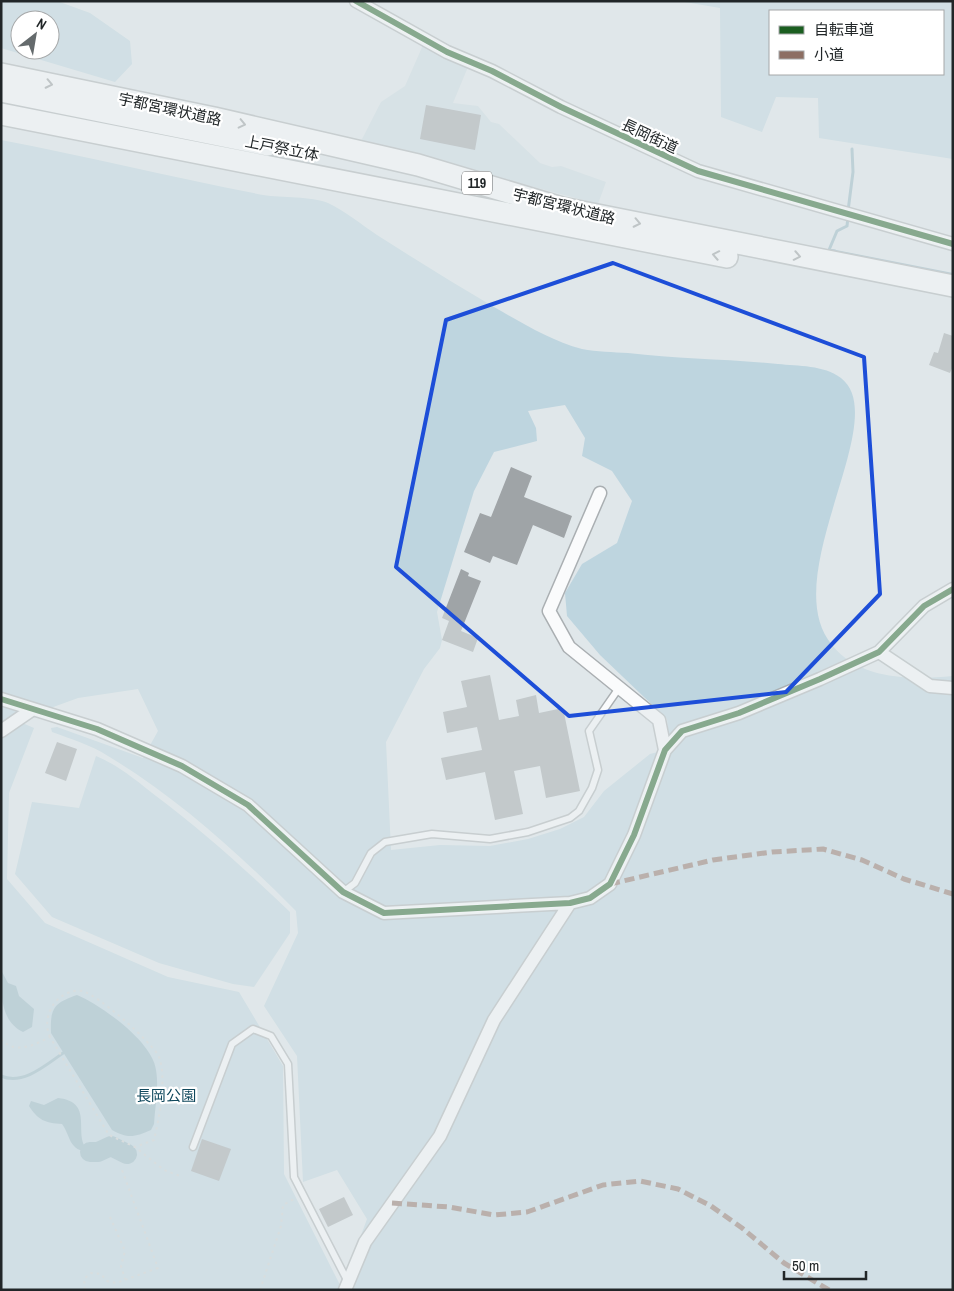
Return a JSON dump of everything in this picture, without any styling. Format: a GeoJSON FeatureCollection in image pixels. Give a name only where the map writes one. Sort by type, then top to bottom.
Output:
{"type":"FeatureCollection","features":[{"type":"Feature","properties":{"kind":"highway","name":"宇都宮環状道路"},"geometry":{"type":"LineString","coordinates":[[1,74],[214,118],[418,165],[557,215],[953,301]]}},
{"type":"Feature","properties":{"kind":"highway","name":"上戸祭立体"},"geometry":{"type":"LineString","coordinates":[[1,92],[385,168],[557,215]]}},
{"type":"Feature","properties":{"kind":"highway","name":"上戸祭立体"},"geometry":{"type":"LineString","coordinates":[[1,103],[557,215]]}},
{"type":"Feature","properties":{"kind":"highway","name":"宇都宮環状道路"},"geometry":{"type":"LineString","coordinates":[[1,114],[953,286]]}},
{"type":"Feature","properties":{"kind":"street","name":"長岡街道"},"geometry":{"type":"LineString","coordinates":[[356,1],[447,52],[698,171],[953,244]]}},
{"type":"Feature","properties":{"kind":"street"},"geometry":{"type":"LineString","coordinates":[[600,493],[549,611],[569,647],[659,720],[665,750]]}},
{"type":"Feature","properties":{"kind":"street"},"geometry":{"type":"LineString","coordinates":[[1,699],[97,729],[182,766],[248,805],[342,892],[384,914],[570,903],[590,898],[610,884],[634,835],[665,750],[682,731],[739,713],[879,652],[924,606],[953,589]]}},
{"type":"Feature","properties":{"kind":"street"},"geometry":{"type":"LineString","coordinates":[[879,652],[930,686],[953,688]]}},
{"type":"Feature","properties":{"kind":"street"},"geometry":{"type":"LineString","coordinates":[[1,731],[34,709]]}},
{"type":"Feature","properties":{"kind":"street"},"geometry":{"type":"LineString","coordinates":[[346,1285],[365,1242],[440,1136],[494,1020],[570,903]]}},
{"type":"Feature","properties":{"kind":"lane"},"geometry":{"type":"LineString","coordinates":[[342,892],[355,883],[371,853],[385,842],[432,834],[490,839],[528,832],[570,818],[579,811],[592,788],[598,770],[589,731],[619,688]]}},
{"type":"Feature","properties":{"kind":"lane"},"geometry":{"type":"LineString","coordinates":[[193,1147],[232,1044],[253,1029],[271,1036],[288,1064],[294,1177],[346,1285]]}},
{"type":"Feature","properties":{"kind":"path"},"geometry":{"type":"LineString","coordinates":[[135,1147],[154,1140],[157,1129],[162,1069],[159,1056],[131,1024],[115,1014],[101,1001],[83,991],[71,991],[57,999],[48,1013],[47,1030],[64,1061],[109,1135],[135,1147],[164,1170],[180,1176]]}},
{"type":"Feature","properties":{"kind":"path"},"geometry":{"type":"LineString","coordinates":[[1,1038],[12,1047],[27,1047],[50,1037]]}},
{"type":"Feature","properties":{"kind":"path"},"geometry":{"type":"LineString","coordinates":[[85,1290],[84,1279],[91,1272],[101,1274],[111,1283],[158,1268],[122,1170]]}},
{"type":"Feature","properties":{"kind":"path"},"geometry":{"type":"LineString","coordinates":[[260,1290],[281,1226],[283,1205],[303,1194]]}},
{"type":"Feature","properties":{"kind":"path"},"geometry":{"type":"LineString","coordinates":[[110,1216],[124,1251],[120,1266],[125,1279]]}},
{"type":"Feature","properties":{"kind":"highlighted area"},"geometry":{"type":"Polygon","coordinates":[[[613,263],[864,357],[880,594],[786,692],[569,716],[396,567],[446,320],[613,263]]]}},
{"type":"Feature","properties":{"kind":"shaded area"},"geometry":{"type":"Polygon","coordinates":[[[423,45],[468,67],[453,103],[478,106],[491,122],[499,124],[540,163],[552,167],[561,166],[606,182],[598,204],[361,141],[381,102],[405,86],[423,45]]]}},
{"type":"Feature","properties":{"kind":"shaded area"},"geometry":{"type":"Polygon","coordinates":[[[831,249],[953,273],[953,276],[831,251],[831,249]]]}},
{"type":"Feature","properties":{"kind":"shaded area"},"geometry":{"type":"Polygon","coordinates":[[[1,970],[8,983],[16,986],[19,996],[34,1009],[32,1027],[23,1032],[15,1027],[6,1014],[2,997],[1,970]]]}},
{"type":"Feature","properties":{"kind":"shaded area"},"geometry":{"type":"Polygon","coordinates":[[[77,995],[99,1007],[124,1026],[146,1048],[153,1059],[157,1077],[157,1090],[154,1124],[151,1130],[127,1136],[112,1130],[51,1033],[51,1018],[55,1008],[63,1001],[77,995]]]}},
{"type":"Feature","properties":{"kind":"shaded area"},"geometry":{"type":"Polygon","coordinates":[[[58,1098],[70,1101],[77,1106],[80,1113],[84,1146],[90,1152],[83,1151],[74,1146],[62,1124],[42,1120],[29,1106],[31,1101],[44,1105],[58,1098]]]}},
{"type":"Feature","properties":{"kind":"green space"},"geometry":{"type":"Polygon","coordinates":[[[1,1],[57,1],[90,13],[130,41],[132,64],[115,82],[41,60],[60,60],[60,10],[10,10],[10,51],[1,48],[1,1]]]}},
{"type":"Feature","properties":{"kind":"green space"},"geometry":{"type":"Polygon","coordinates":[[[679,1],[953,1],[953,159],[819,138],[818,98],[776,97],[762,132],[721,117],[720,8],[679,1]]]}},
{"type":"Feature","properties":{"kind":"green space"},"geometry":{"type":"Polygon","coordinates":[[[1,140],[263,195],[305,198],[328,203],[465,290],[526,325],[570,346],[599,351],[666,357],[819,368],[841,378],[853,398],[854,427],[824,541],[817,580],[818,616],[832,645],[844,657],[857,665],[887,675],[904,677],[953,676],[953,1290],[341,1290],[367,1219],[337,1170],[303,1182],[297,1056],[264,1006],[298,933],[296,911],[230,848],[159,790],[101,752],[52,732],[51,728],[57,727],[143,758],[158,731],[138,689],[78,698],[1,726],[1,140]],[[565,405],[528,411],[536,428],[537,441],[494,452],[474,491],[437,612],[442,640],[440,648],[424,669],[386,742],[391,850],[440,845],[490,846],[528,839],[560,829],[584,817],[604,791],[650,754],[670,749],[667,719],[600,655],[567,616],[565,593],[582,564],[617,543],[632,501],[612,471],[582,456],[585,438],[565,405]]]}},
{"type":"Feature","properties":{"kind":"green space","name":"長岡公園"},"geometry":{"type":"Polygon","coordinates":[[[20,722],[34,728],[9,793],[7,879],[45,923],[168,977],[239,992],[283,1066],[284,1174],[340,1285],[339,1290],[1,1290],[1,736],[20,722]]]}},
{"type":"Feature","properties":{"kind":"green space"},"geometry":{"type":"Polygon","coordinates":[[[96,756],[127,774],[191,824],[290,912],[290,933],[254,987],[233,984],[159,963],[52,917],[15,874],[32,802],[79,808],[96,756]]]}},
{"type":"Feature","properties":{"kind":"building"},"geometry":{"type":"Polygon","coordinates":[[[426,105],[481,115],[475,150],[420,139],[426,105]]]}},
{"type":"Feature","properties":{"kind":"building"},"geometry":{"type":"Polygon","coordinates":[[[944,333],[953,336],[953,366],[950,373],[929,365],[934,352],[938,353],[944,333]]]}},
{"type":"Feature","properties":{"kind":"building"},"geometry":{"type":"Polygon","coordinates":[[[511,467],[532,476],[524,497],[572,516],[564,538],[533,525],[517,565],[493,556],[490,563],[464,552],[480,513],[491,517],[511,467]]]}},
{"type":"Feature","properties":{"kind":"building"},"geometry":{"type":"Polygon","coordinates":[[[461,569],[469,573],[468,576],[481,581],[461,631],[478,638],[473,652],[442,640],[449,621],[442,618],[461,569]]]}},
{"type":"Feature","properties":{"kind":"building"},"geometry":{"type":"Polygon","coordinates":[[[490,675],[499,720],[519,716],[516,700],[536,695],[539,713],[563,708],[580,791],[546,798],[540,766],[514,771],[523,814],[495,820],[485,772],[446,780],[441,758],[482,750],[477,727],[447,733],[443,712],[467,707],[461,681],[490,675]]]}},
{"type":"Feature","properties":{"kind":"building"},"geometry":{"type":"Polygon","coordinates":[[[57,742],[77,749],[66,781],[45,773],[57,742]]]}},
{"type":"Feature","properties":{"kind":"building"},"geometry":{"type":"Polygon","coordinates":[[[202,1139],[231,1149],[219,1181],[191,1171],[202,1139]]]}},
{"type":"Feature","properties":{"kind":"building"},"geometry":{"type":"Polygon","coordinates":[[[344,1197],[353,1215],[328,1227],[319,1209],[344,1197]]]}},
{"type":"Feature","properties":{"kind":"waterway"},"geometry":{"type":"LineString","coordinates":[[848,211],[853,172],[852,149]]}},
{"type":"Feature","properties":{"kind":"waterway"},"geometry":{"type":"LineString","coordinates":[[835,251],[829,250],[837,231],[847,226],[848,217]]}},
{"type":"Feature","properties":{"kind":"waterway"},"geometry":{"type":"LineString","coordinates":[[1,1076],[10,1078],[27,1076],[44,1067],[66,1051]]}},
{"type":"Feature","properties":{"kind":"waterway"},"geometry":{"type":"LineString","coordinates":[[90,1152],[98,1152],[111,1146],[127,1154]]}},
{"type":"Feature","properties":{"kind":"marked path"},"geometry":{"type":"LineString","coordinates":[[610,884],[713,860],[772,852],[823,849],[862,860],[904,879],[953,894]]}},
{"type":"Feature","properties":{"kind":"marked path"},"geometry":{"type":"LineString","coordinates":[[392,1203],[449,1207],[494,1215],[527,1212],[603,1185],[640,1181],[678,1189],[711,1206],[742,1228],[784,1263],[829,1290]]}},
{"type":"Feature","properties":{"kind":"cycle path"},"geometry":{"type":"LineString","coordinates":[[356,1],[447,52],[492,71],[561,107],[698,171],[953,244]]}},
{"type":"Feature","properties":{"kind":"cycle path"},"geometry":{"type":"LineString","coordinates":[[1,699],[97,729],[182,766],[248,805],[343,892],[384,913],[570,903],[590,898],[610,884],[634,835],[665,750],[682,731],[739,713],[879,652],[924,606],[953,589]]}}]}
